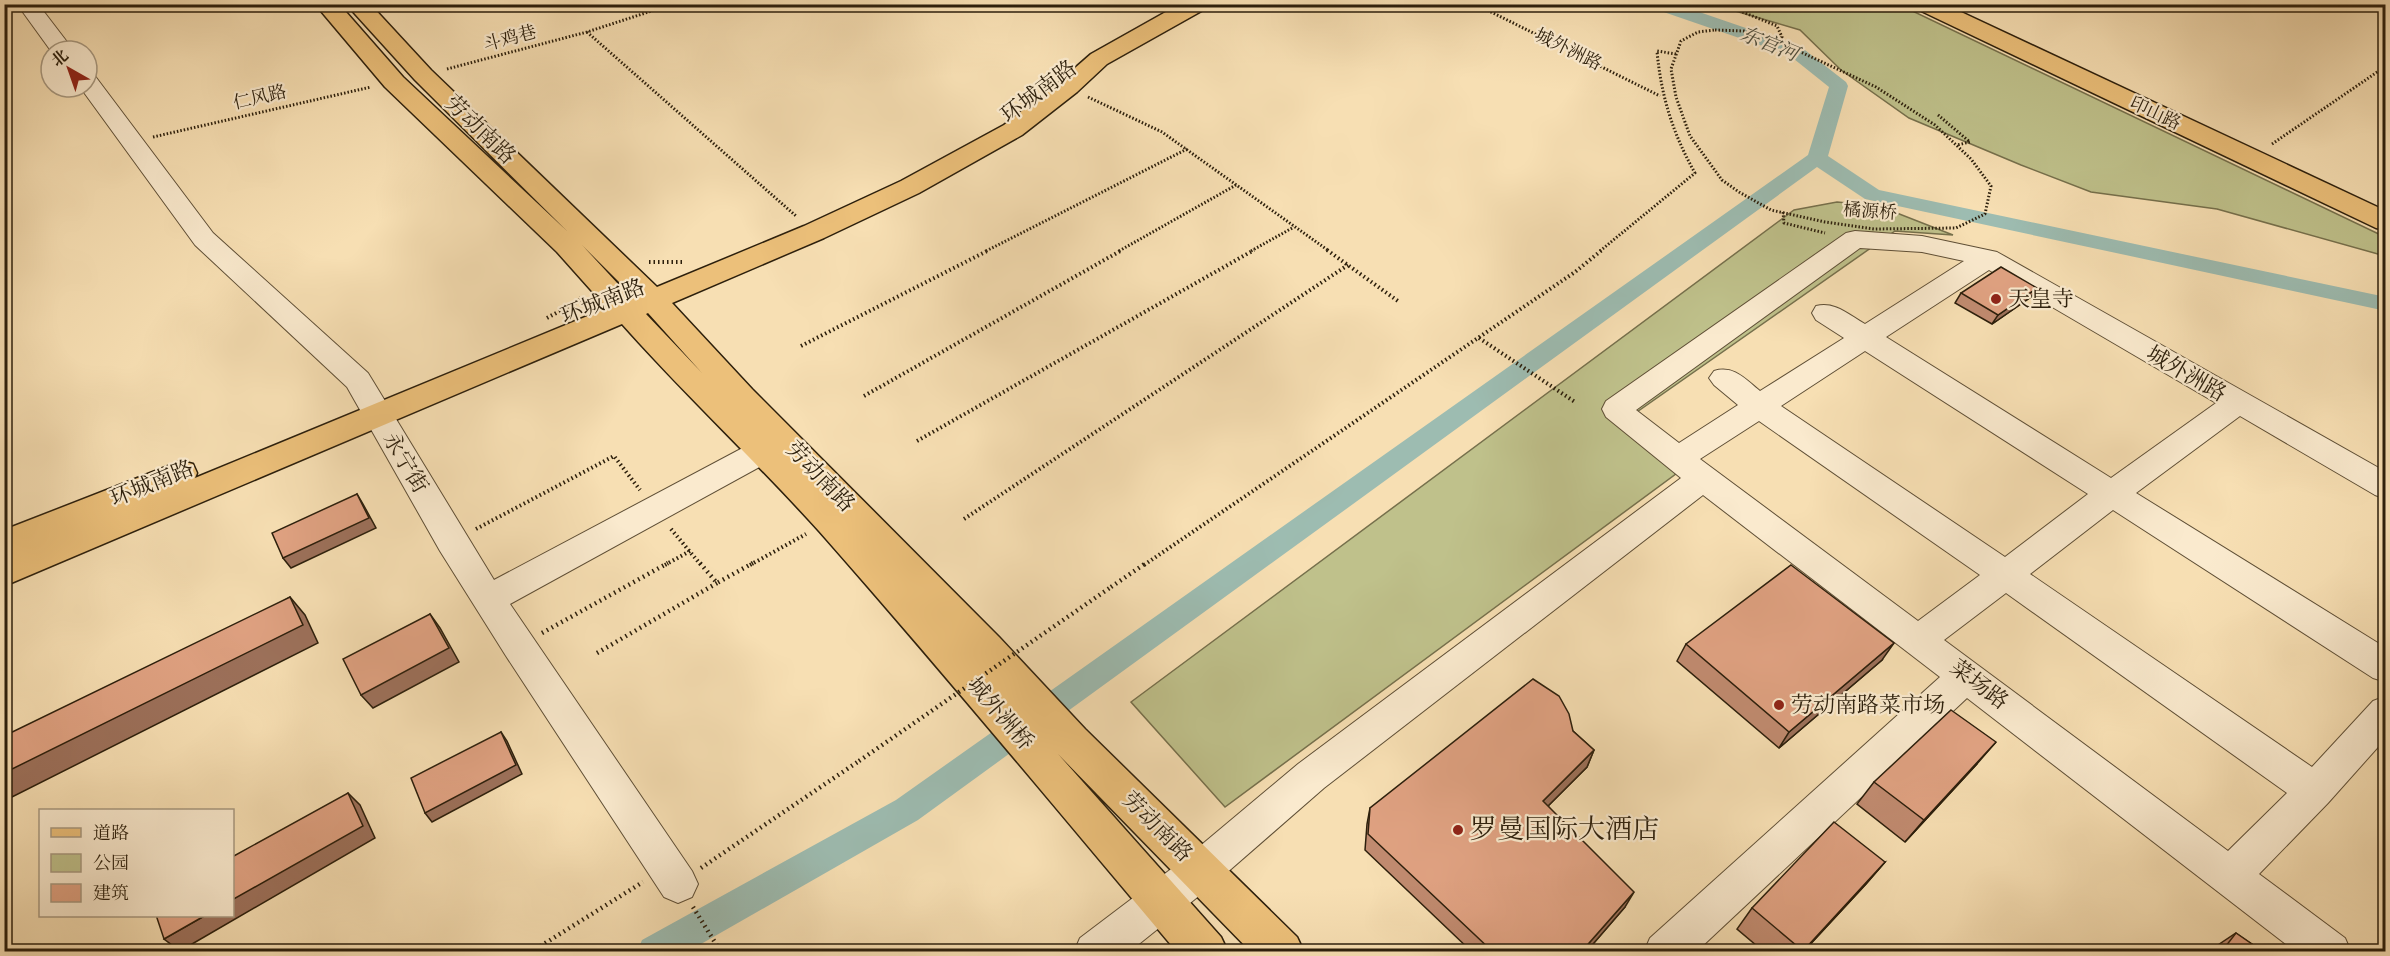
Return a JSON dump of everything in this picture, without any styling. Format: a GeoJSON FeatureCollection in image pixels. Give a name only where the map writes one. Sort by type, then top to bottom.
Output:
{"type":"FeatureCollection","features":[{"type":"Feature","properties":{"kind":"main road","name":"劳动南路"},"geometry":{"type":"LineString","coordinates":[[326,4],[394,81],[567,246],[635,291],[684,374],[830,521],[972,657]]}},
{"type":"Feature","properties":{"kind":"main road","name":"劳动南路"},"geometry":{"type":"LineString","coordinates":[[357,4],[423,75],[741,397],[972,657]]}},
{"type":"Feature","properties":{"kind":"main road","name":"环城南路"},"geometry":{"type":"LineString","coordinates":[[4,544],[371,406],[504,341],[726,255],[913,172],[998,123],[1057,82],[1089,53],[1171,4]]}},
{"type":"Feature","properties":{"kind":"main road"},"geometry":{"type":"LineString","coordinates":[[4,572],[371,406],[635,291],[814,232],[910,187],[1012,130],[1068,87],[1099,59],[1197,4]]}},
{"type":"Feature","properties":{"kind":"main road","name":"印山路"},"geometry":{"type":"LineString","coordinates":[[1925,4],[2385,222]]}},
{"type":"Feature","properties":{"kind":"main road","name":"印山路"},"geometry":{"type":"LineString","coordinates":[[1958,4],[2385,203]]}},
{"type":"Feature","properties":{"kind":"main road","name":"城外洲桥"},"geometry":{"type":"LineString","coordinates":[[972,657],[1057,751]]}},
{"type":"Feature","properties":{"kind":"main road","name":"劳动南路"},"geometry":{"type":"LineString","coordinates":[[1057,751],[1201,870],[1282,951]]}},
{"type":"Feature","properties":{"kind":"main road","name":"劳动南路"},"geometry":{"type":"LineString","coordinates":[[1057,751],[1161,902],[1206,951]]}},
{"type":"Feature","properties":{"kind":"street"},"geometry":{"type":"LineString","coordinates":[[27,4],[54,39]]}},
{"type":"Feature","properties":{"kind":"street","name":"永宁街"},"geometry":{"type":"LineString","coordinates":[[99,97],[204,239],[358,380],[371,406],[452,542],[518,646],[678,884]]}},
{"type":"Feature","properties":{"kind":"street","name":"城外洲路"},"geometry":{"type":"LineString","coordinates":[[1855,239],[1922,244],[1988,258],[2237,404],[2385,487]]}},
{"type":"Feature","properties":{"kind":"street","name":"菜场路"},"geometry":{"type":"LineString","coordinates":[[1855,239],[1617,409],[1691,468],[2330,951]]}},
{"type":"Feature","properties":{"kind":"street"},"geometry":{"type":"LineString","coordinates":[[1095,951],[1201,870],[1311,776],[1691,468],[1759,406],[1988,258]]}},
{"type":"Feature","properties":{"kind":"street"},"geometry":{"type":"LineString","coordinates":[[1826,314],[1866,337],[2110,495],[2385,667]]}},
{"type":"Feature","properties":{"kind":"street"},"geometry":{"type":"LineString","coordinates":[[1724,378],[1759,406],[2006,575],[2314,791]]}},
{"type":"Feature","properties":{"kind":"street"},"geometry":{"type":"LineString","coordinates":[[1920,640],[2110,495],[2237,404]]}},
{"type":"Feature","properties":{"kind":"street"},"geometry":{"type":"LineString","coordinates":[[489,599],[763,451]]}},
{"type":"Feature","properties":{"kind":"street"},"geometry":{"type":"LineString","coordinates":[[1665,951],[1966,676]]}},
{"type":"Feature","properties":{"kind":"street"},"geometry":{"type":"LineString","coordinates":[[2230,876],[2314,791],[2385,712]]}},
{"type":"Feature","properties":{"kind":"path","name":"城外洲路"},"geometry":{"type":"LineString","coordinates":[[1475,4],[1661,96]]}},
{"type":"Feature","properties":{"kind":"path"},"geometry":{"type":"LineString","coordinates":[[1723,4],[1777,26],[1782,37],[1777,41]]}},
{"type":"Feature","properties":{"kind":"path","name":"斗鸡巷"},"geometry":{"type":"LineString","coordinates":[[423,75],[587,32],[670,5]]}},
{"type":"Feature","properties":{"kind":"path","name":"橘源桥"},"geometry":{"type":"LineString","coordinates":[[1744,31],[1777,41],[1876,87],[1935,125],[1971,159],[1991,186],[1985,214],[1956,228],[1874,229],[1783,212],[1763,206],[1722,180],[1690,136],[1676,97],[1671,69],[1681,41],[1698,32],[1744,31]]}},
{"type":"Feature","properties":{"kind":"path"},"geometry":{"type":"LineString","coordinates":[[587,32],[802,222]]}},
{"type":"Feature","properties":{"kind":"path"},"geometry":{"type":"LineString","coordinates":[[859,761],[1111,587],[1575,273],[1695,173],[1676,140],[1661,96],[1657,51],[1676,54]]}},
{"type":"Feature","properties":{"kind":"path"},"geometry":{"type":"LineString","coordinates":[[2267,148],[2385,66]]}},
{"type":"Feature","properties":{"kind":"path","name":"仁风路"},"geometry":{"type":"LineString","coordinates":[[132,141],[394,81]]}},
{"type":"Feature","properties":{"kind":"path"},"geometry":{"type":"LineString","coordinates":[[1068,87],[1162,132],[1398,301]]}},
{"type":"Feature","properties":{"kind":"path"},"geometry":{"type":"LineString","coordinates":[[1938,116],[1970,142],[1956,146]]}},
{"type":"Feature","properties":{"kind":"path"},"geometry":{"type":"LineString","coordinates":[[801,346],[1187,149]]}},
{"type":"Feature","properties":{"kind":"path"},"geometry":{"type":"LineString","coordinates":[[864,396],[1236,185]]}},
{"type":"Feature","properties":{"kind":"path"},"geometry":{"type":"LineString","coordinates":[[1783,212],[1784,223],[1855,239]]}},
{"type":"Feature","properties":{"kind":"path"},"geometry":{"type":"LineString","coordinates":[[917,441],[1294,226]]}},
{"type":"Feature","properties":{"kind":"path"},"geometry":{"type":"LineString","coordinates":[[635,291],[675,263],[726,255]]}},
{"type":"Feature","properties":{"kind":"path"},"geometry":{"type":"LineString","coordinates":[[964,519],[1348,265]]}},
{"type":"Feature","properties":{"kind":"path"},"geometry":{"type":"LineString","coordinates":[[504,341],[580,300],[582,288]]}},
{"type":"Feature","properties":{"kind":"path"},"geometry":{"type":"LineString","coordinates":[[1479,338],[1575,402]]}},
{"type":"Feature","properties":{"kind":"path"},"geometry":{"type":"LineString","coordinates":[[452,542],[614,456],[717,583]]}},
{"type":"Feature","properties":{"kind":"path"},"geometry":{"type":"LineString","coordinates":[[597,653],[830,521]]}},
{"type":"Feature","properties":{"kind":"path"},"geometry":{"type":"LineString","coordinates":[[518,646],[690,551]]}},
{"type":"Feature","properties":{"kind":"path"},"geometry":{"type":"LineString","coordinates":[[678,884],[721,951]]}},
{"type":"Feature","properties":{"kind":"green space"},"geometry":{"type":"Polygon","coordinates":[[[1715,5],[1900,5],[2385,237],[2385,256],[2217,209],[2091,192],[1909,118],[1841,70],[1800,30],[1715,5]]]}},
{"type":"Feature","properties":{"kind":"green space"},"geometry":{"type":"Polygon","coordinates":[[[1837,202],[1879,206],[1953,235],[1895,231],[1627,419],[1688,465],[1225,807],[1131,702],[1794,210],[1837,202]]]}},
{"type":"Feature","properties":{"kind":"building","name":"天皇寺"},"geometry":{"type":"Polygon","coordinates":[[[2001,267],[2037,288],[1998,315],[1961,293],[2001,267]]]}},
{"type":"Feature","properties":{"kind":"building"},"geometry":{"type":"Polygon","coordinates":[[[357,494],[369,518],[283,558],[272,533],[357,494]]]}},
{"type":"Feature","properties":{"kind":"building","name":"劳动南路菜市场"},"geometry":{"type":"Polygon","coordinates":[[[1791,565],[1894,643],[1789,732],[1686,644],[1791,565]]]}},
{"type":"Feature","properties":{"kind":"building"},"geometry":{"type":"Polygon","coordinates":[[[290,597],[303,625],[4,773],[4,736],[290,597]]]}},
{"type":"Feature","properties":{"kind":"building"},"geometry":{"type":"Polygon","coordinates":[[[430,614],[449,648],[361,695],[343,659],[430,614]]]}},
{"type":"Feature","properties":{"kind":"building","name":"罗曼国际大酒店"},"geometry":{"type":"Polygon","coordinates":[[[1533,679],[1559,696],[1569,714],[1573,731],[1594,750],[1543,801],[1634,892],[1582,951],[1492,951],[1368,834],[1370,808],[1533,679]]]}},
{"type":"Feature","properties":{"kind":"building"},"geometry":{"type":"Polygon","coordinates":[[[1951,710],[1996,742],[1924,820],[1874,782],[1951,710]]]}},
{"type":"Feature","properties":{"kind":"building"},"geometry":{"type":"Polygon","coordinates":[[[501,732],[516,765],[425,813],[411,778],[501,732]]]}},
{"type":"Feature","properties":{"kind":"building"},"geometry":{"type":"Polygon","coordinates":[[[348,793],[363,826],[234,899],[234,856],[348,793]]]}},
{"type":"Feature","properties":{"kind":"building"},"geometry":{"type":"Polygon","coordinates":[[[1834,822],[1885,862],[1803,951],[1752,908],[1834,822]]]}},
{"type":"Feature","properties":{"kind":"building"},"geometry":{"type":"Polygon","coordinates":[[[157,917],[202,917],[164,939],[157,917]]]}},
{"type":"Feature","properties":{"kind":"building"},"geometry":{"type":"Polygon","coordinates":[[[2236,933],[2262,951],[2222,951],[2236,933]]]}},
{"type":"Feature","properties":{"kind":"waterway","name":"东官河"},"geometry":{"type":"LineString","coordinates":[[1658,4],[1795,51],[1839,86],[1817,158]]}},
{"type":"Feature","properties":{"kind":"waterway"},"geometry":{"type":"LineString","coordinates":[[654,952],[907,810],[1817,158]]}},
{"type":"Feature","properties":{"kind":"waterway"},"geometry":{"type":"LineString","coordinates":[[1817,158],[1872,195],[2386,304]]}},
{"type":"Feature","properties":{"kind":"place","name":"天皇寺"},"geometry":{"type":"Point","coordinates":[1996,299]}},
{"type":"Feature","properties":{"kind":"place","name":"劳动南路菜市场"},"geometry":{"type":"Point","coordinates":[1779,705]}},
{"type":"Feature","properties":{"kind":"place","name":"罗曼国际大酒店"},"geometry":{"type":"Point","coordinates":[1458,830]}}]}
